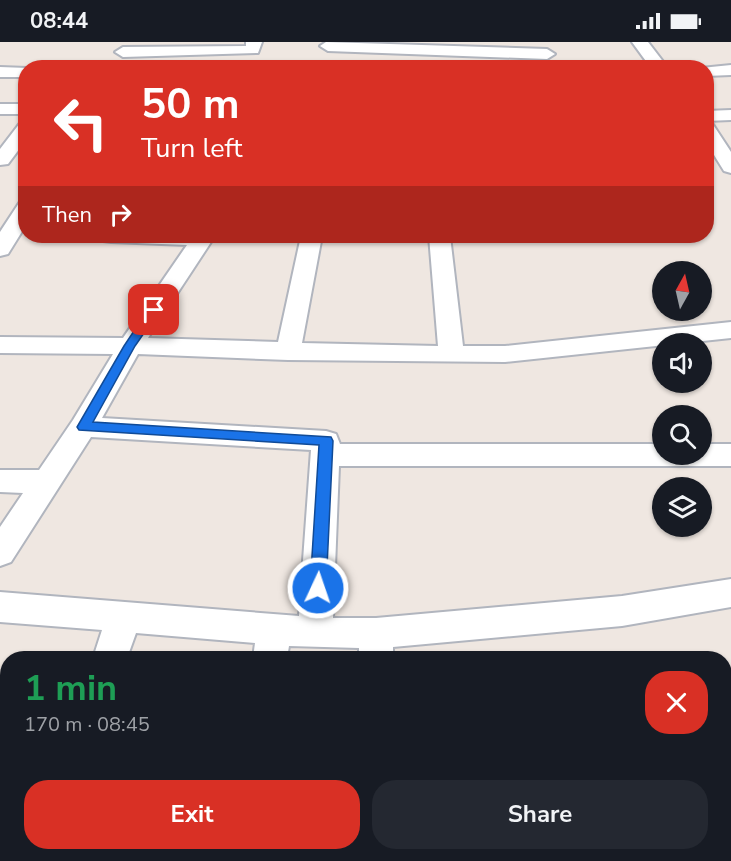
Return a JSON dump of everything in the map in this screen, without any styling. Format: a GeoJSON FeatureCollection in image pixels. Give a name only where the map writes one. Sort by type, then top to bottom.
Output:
{"type":"FeatureCollection","features":[{"type":"Feature","properties":{"kind":"street"},"geometry":{"type":"LineString","coordinates":[[125,47],[253,50],[254,42]]}},
{"type":"Feature","properties":{"kind":"street"},"geometry":{"type":"LineString","coordinates":[[640,42],[654,60]]}},
{"type":"Feature","properties":{"kind":"street"},"geometry":{"type":"LineString","coordinates":[[319,60],[329,44],[546,48]]}},
{"type":"Feature","properties":{"kind":"street"},"geometry":{"type":"LineString","coordinates":[[714,70],[731,70]]}},
{"type":"Feature","properties":{"kind":"street"},"geometry":{"type":"LineString","coordinates":[[0,72],[18,72]]}},
{"type":"Feature","properties":{"kind":"street"},"geometry":{"type":"LineString","coordinates":[[0,109],[18,110]]}},
{"type":"Feature","properties":{"kind":"street"},"geometry":{"type":"LineString","coordinates":[[714,116],[731,115]]}},
{"type":"Feature","properties":{"kind":"street"},"geometry":{"type":"LineString","coordinates":[[0,160],[18,137]]}},
{"type":"Feature","properties":{"kind":"street"},"geometry":{"type":"LineString","coordinates":[[724,142],[731,166]]}},
{"type":"Feature","properties":{"kind":"street"},"geometry":{"type":"LineString","coordinates":[[0,160],[18,162]]}},
{"type":"Feature","properties":{"kind":"street"},"geometry":{"type":"LineString","coordinates":[[8,236],[18,220]]}},
{"type":"Feature","properties":{"kind":"street"},"geometry":{"type":"LineString","coordinates":[[0,553],[84,427],[130,346],[199,243]]}},
{"type":"Feature","properties":{"kind":"street"},"geometry":{"type":"LineString","coordinates":[[288,352],[310,243]]}},
{"type":"Feature","properties":{"kind":"street"},"geometry":{"type":"LineString","coordinates":[[440,243],[451,355]]}},
{"type":"Feature","properties":{"kind":"street"},"geometry":{"type":"LineString","coordinates":[[0,345],[130,346],[451,355],[505,354],[731,330]]}},
{"type":"Feature","properties":{"kind":"street"},"geometry":{"type":"LineString","coordinates":[[84,427],[326,441],[315,633]]}},
{"type":"Feature","properties":{"kind":"street"},"geometry":{"type":"LineString","coordinates":[[326,455],[731,455]]}},
{"type":"Feature","properties":{"kind":"street"},"geometry":{"type":"LineString","coordinates":[[0,481],[46,482]]}},
{"type":"Feature","properties":{"kind":"street"},"geometry":{"type":"LineString","coordinates":[[0,607],[124,618],[272,644],[315,633],[376,646],[731,593]]}},
{"type":"Feature","properties":{"kind":"street"},"geometry":{"type":"LineString","coordinates":[[112,651],[124,618]]}},
{"type":"Feature","properties":{"kind":"route"},"geometry":{"type":"LineString","coordinates":[[154,310],[130,346],[84,427],[326,441],[318,588]]}}]}
